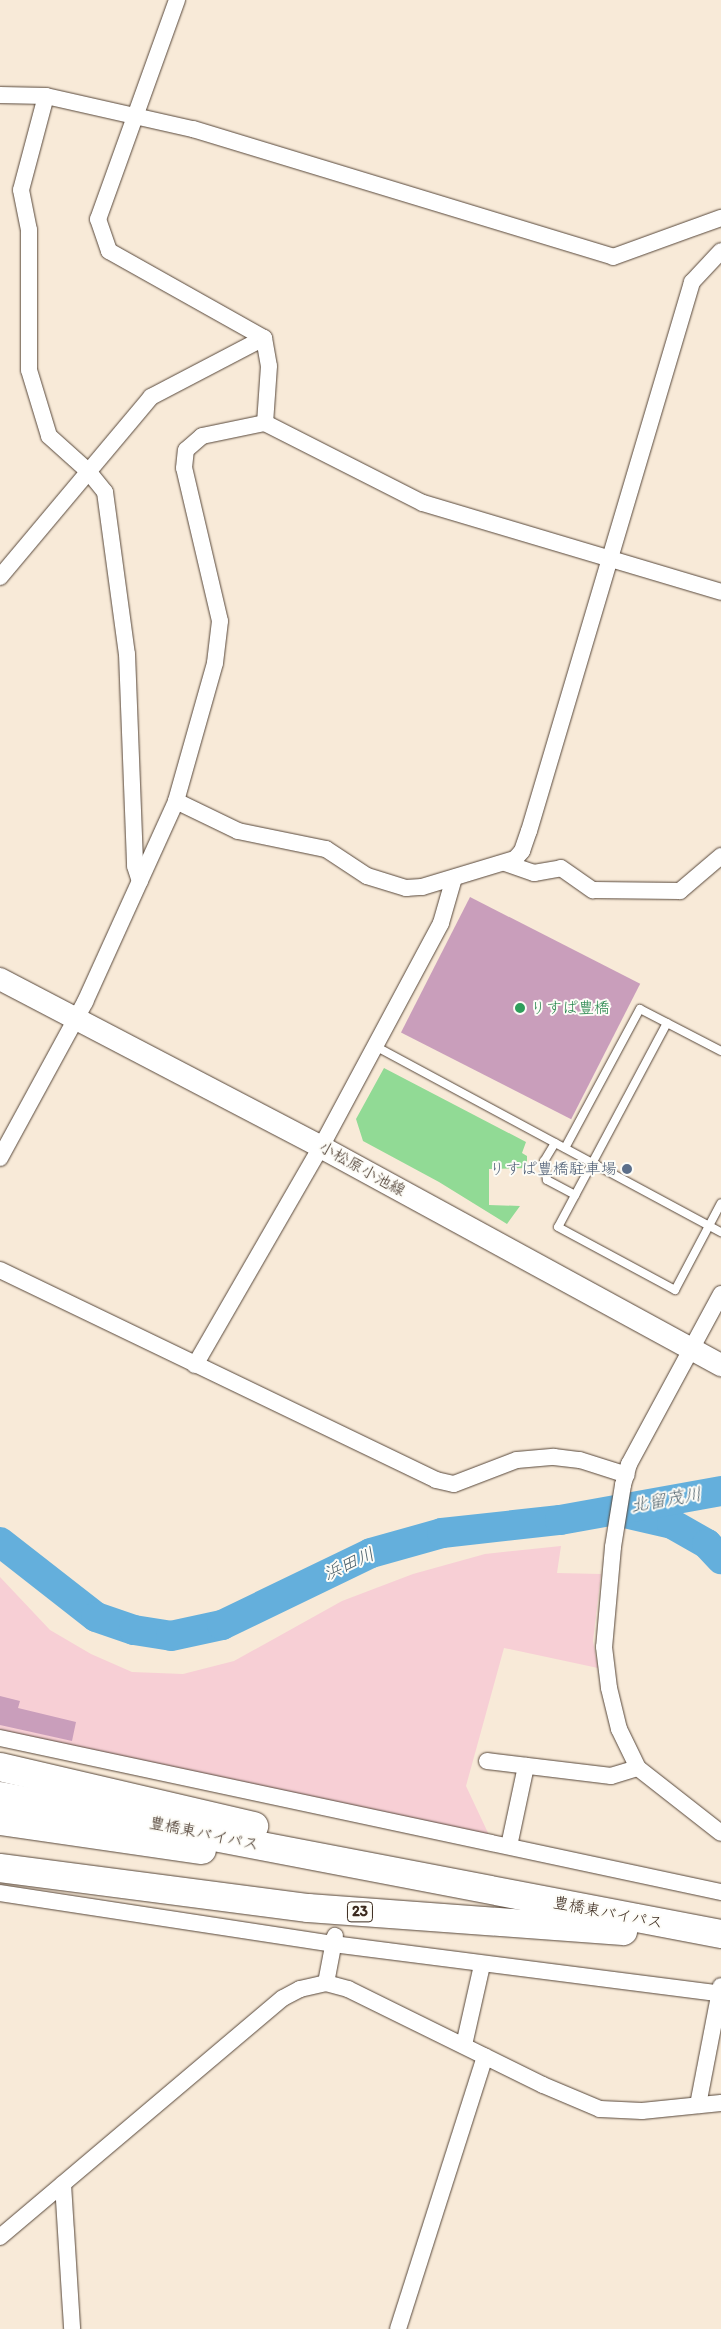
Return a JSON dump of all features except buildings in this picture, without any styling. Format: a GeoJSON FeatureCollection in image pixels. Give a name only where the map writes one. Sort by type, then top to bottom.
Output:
{"type":"FeatureCollection","features":[{"type":"Feature","properties":{"kind":"highway"},"geometry":{"type":"LineString","coordinates":[[0,1767],[365,1852],[458,1885]]}},
{"type":"Feature","properties":{"kind":"highway","name":"豊橋東バイパス"},"geometry":{"type":"LineString","coordinates":[[0,1796],[140,1821],[407,1876],[721,1934]]}},
{"type":"Feature","properties":{"kind":"highway","name":"豊橋東バイパス"},"geometry":{"type":"LineString","coordinates":[[0,1820],[132,1841],[407,1876]]}},
{"type":"Feature","properties":{"kind":"highway","name":"23"},"geometry":{"type":"LineString","coordinates":[[1,1890],[308,1908],[621,1931],[721,1943]]}},
{"type":"Feature","properties":{"kind":"main road","name":"小松原小池線"},"geometry":{"type":"LineString","coordinates":[[0,979],[321,1146],[721,1365]]}},
{"type":"Feature","properties":{"kind":"street"},"geometry":{"type":"LineString","coordinates":[[178,0],[98,219],[109,251],[264,338]]}},
{"type":"Feature","properties":{"kind":"street"},"geometry":{"type":"LineString","coordinates":[[0,95],[46,96],[137,114],[613,257],[721,218]]}},
{"type":"Feature","properties":{"kind":"street"},"geometry":{"type":"LineString","coordinates":[[46,96],[21,190],[29,230],[29,370],[49,436],[88,470],[105,492],[112,526],[128,654],[135,866],[140,880]]}},
{"type":"Feature","properties":{"kind":"street"},"geometry":{"type":"LineString","coordinates":[[176,802],[238,831],[263,839],[310,844],[326,850],[368,876],[395,886],[422,887],[505,863],[522,852],[692,282],[721,251]]}},
{"type":"Feature","properties":{"kind":"street"},"geometry":{"type":"LineString","coordinates":[[0,577],[151,397],[264,338]]}},
{"type":"Feature","properties":{"kind":"street"},"geometry":{"type":"LineString","coordinates":[[264,338],[269,366],[265,423]]}},
{"type":"Feature","properties":{"kind":"street"},"geometry":{"type":"LineString","coordinates":[[0,1158],[75,1019],[176,802],[215,663],[220,621],[184,468],[186,450],[202,436],[265,423],[423,503],[721,592]]}},
{"type":"Feature","properties":{"kind":"street"},"geometry":{"type":"LineString","coordinates":[[505,863],[534,873],[561,868],[593,890],[680,891],[721,856]]}},
{"type":"Feature","properties":{"kind":"street"},"geometry":{"type":"LineString","coordinates":[[195,1365],[321,1146],[441,923],[454,878]]}},
{"type":"Feature","properties":{"kind":"street"},"geometry":{"type":"LineString","coordinates":[[0,1270],[436,1480],[454,1484],[517,1460],[554,1456],[580,1460],[625,1480]]}},
{"type":"Feature","properties":{"kind":"street"},"geometry":{"type":"LineString","coordinates":[[721,1294],[625,1480],[614,1547],[604,1647],[609,1688],[619,1729],[638,1768],[721,1833]]}},
{"type":"Feature","properties":{"kind":"street"},"geometry":{"type":"LineString","coordinates":[[0,1738],[356,1820],[509,1846],[721,1892]]}},
{"type":"Feature","properties":{"kind":"street"},"geometry":{"type":"LineString","coordinates":[[487,1762],[611,1776],[638,1768]]}},
{"type":"Feature","properties":{"kind":"street"},"geometry":{"type":"LineString","coordinates":[[509,1846],[526,1766]]}},
{"type":"Feature","properties":{"kind":"street"},"geometry":{"type":"LineString","coordinates":[[1,1890],[334,1940],[482,1965],[720,1992],[698,2105]]}},
{"type":"Feature","properties":{"kind":"street"},"geometry":{"type":"LineString","coordinates":[[326,1983],[334,1940]]}},
{"type":"Feature","properties":{"kind":"street"},"geometry":{"type":"LineString","coordinates":[[464,2045],[482,1965]]}},
{"type":"Feature","properties":{"kind":"street"},"geometry":{"type":"LineString","coordinates":[[0,2237],[283,1998],[300,1989],[326,1983],[348,1989],[485,2056],[600,2109],[634,2111],[721,2104]]}},
{"type":"Feature","properties":{"kind":"street"},"geometry":{"type":"LineString","coordinates":[[398,2329],[485,2056]]}},
{"type":"Feature","properties":{"kind":"street"},"geometry":{"type":"LineString","coordinates":[[63,2184],[72,2329]]}},
{"type":"Feature","properties":{"kind":"lane"},"geometry":{"type":"LineString","coordinates":[[565,1148],[640,1009],[721,1051]]}},
{"type":"Feature","properties":{"kind":"lane"},"geometry":{"type":"LineString","coordinates":[[667,1023],[558,1227],[675,1290],[721,1203]]}},
{"type":"Feature","properties":{"kind":"lane"},"geometry":{"type":"LineString","coordinates":[[375,1046],[721,1232]]}},
{"type":"Feature","properties":{"kind":"lane"},"geometry":{"type":"LineString","coordinates":[[555,1143],[544,1161],[546,1180],[574,1195]]}},
{"type":"Feature","properties":{"kind":"shaded area"},"geometry":{"type":"Polygon","coordinates":[[[561,1546],[557,1573],[601,1574],[593,1641],[598,1668],[504,1648],[466,1786],[489,1835],[0,1731],[0,1577],[50,1630],[91,1654],[132,1672],[183,1674],[234,1661],[342,1601],[413,1574],[485,1554],[561,1546]]]}},
{"type":"Feature","properties":{"kind":"green space"},"geometry":{"type":"Polygon","coordinates":[[[384,1068],[526,1142],[522,1153],[527,1156],[527,1168],[489,1169],[489,1205],[520,1206],[507,1224],[439,1182],[363,1141],[356,1119],[384,1068]]]}},
{"type":"Feature","properties":{"kind":"waterway","name":"浜田川"},"geometry":{"type":"LineString","coordinates":[[0,1542],[96,1617],[134,1630],[171,1636],[222,1625],[371,1553],[442,1533],[560,1520],[721,1491]]}},
{"type":"Feature","properties":{"kind":"waterway","name":"浜田川"},"geometry":{"type":"LineString","coordinates":[[624,1513],[672,1524],[707,1544],[721,1559]]}},
{"type":"Feature","properties":{"kind":"place","name":"りすぱ豊橋"},"geometry":{"type":"Point","coordinates":[520,1008]}},
{"type":"Feature","properties":{"kind":"place","name":"りすぱ豊橋駐車場"},"geometry":{"type":"Point","coordinates":[627,1169]}},
{"type":"Feature","properties":{"kind":"water label","name":"北留茂川"},"geometry":{"type":"Point","coordinates":[666,1500]}}]}
